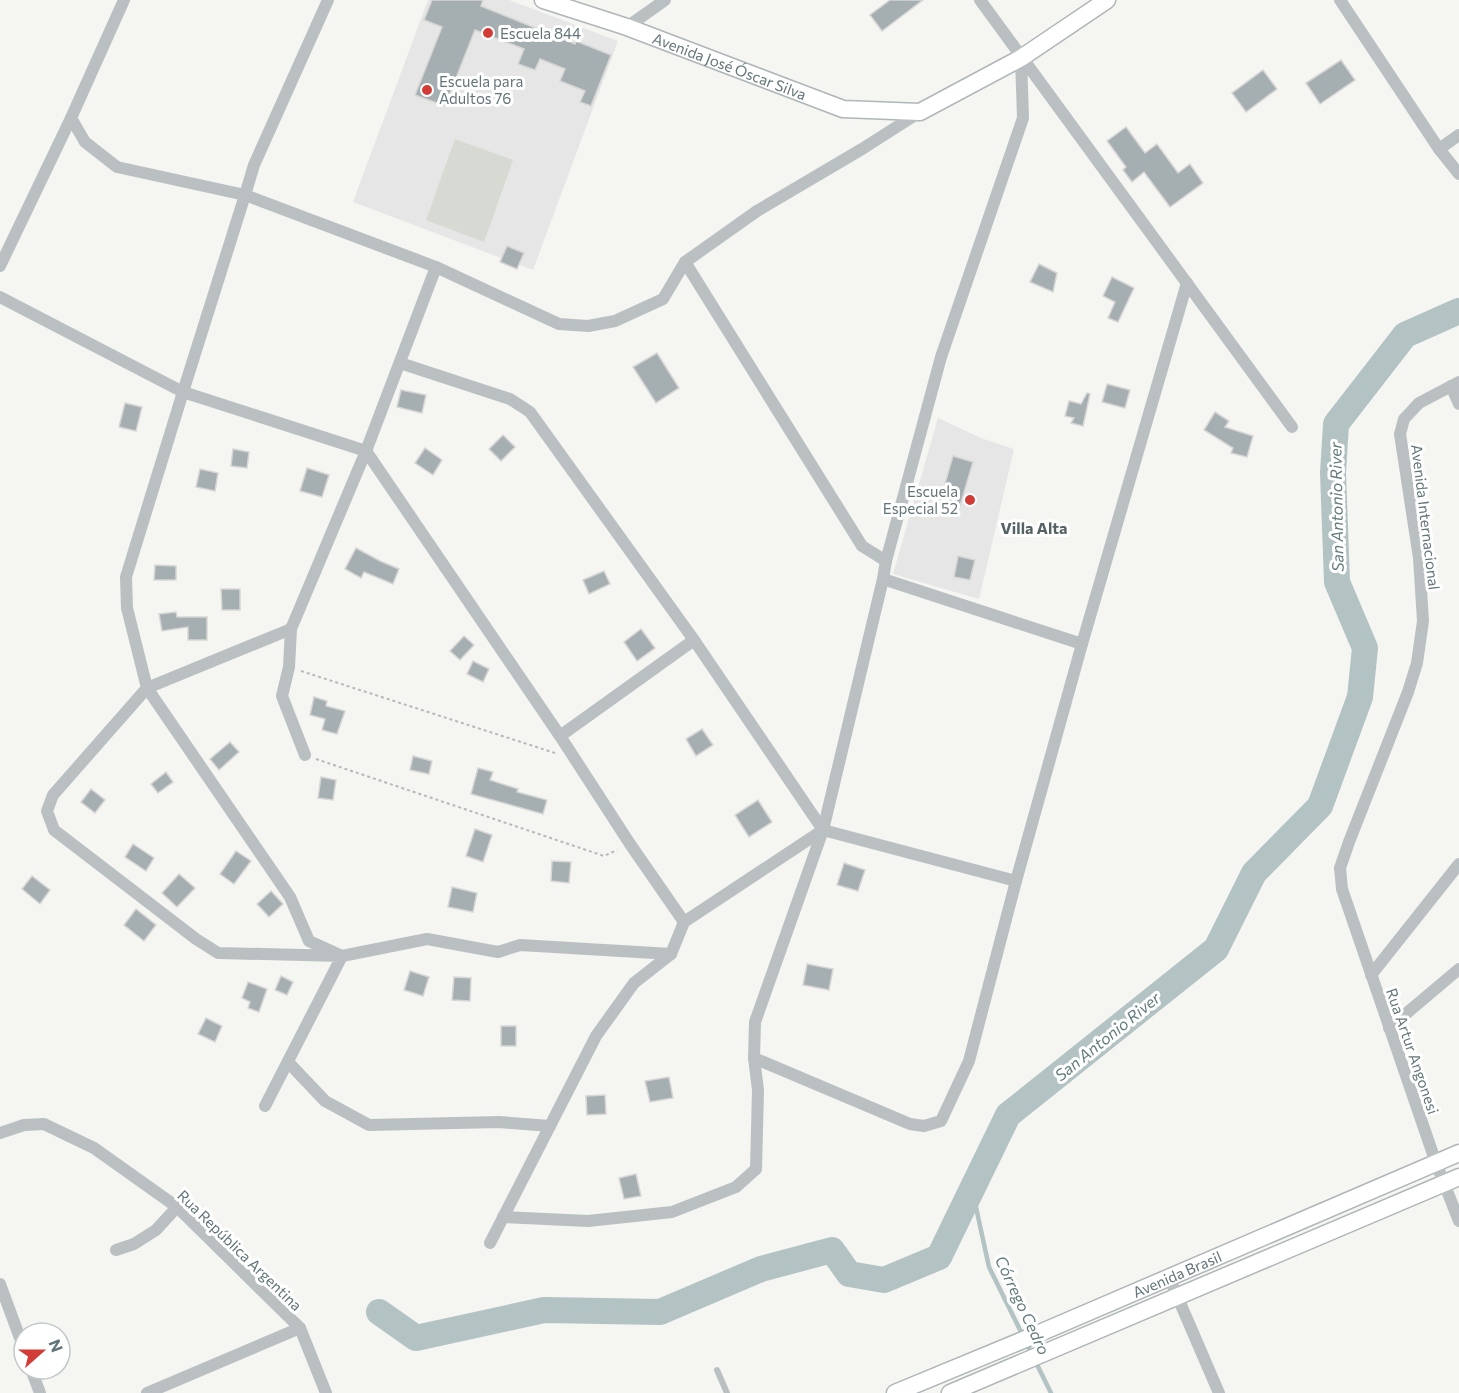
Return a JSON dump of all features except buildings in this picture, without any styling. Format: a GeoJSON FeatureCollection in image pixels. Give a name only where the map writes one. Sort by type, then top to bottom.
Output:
{"type":"FeatureCollection","features":[{"type":"Feature","properties":{"kind":"main road","name":"Avenida José Óscar Silva"},"geometry":{"type":"LineString","coordinates":[[543,0],[627,27],[843,110],[920,112]]}},
{"type":"Feature","properties":{"kind":"main road"},"geometry":{"type":"LineString","coordinates":[[920,112],[1021,58],[1107,0]]}},
{"type":"Feature","properties":{"kind":"main road","name":"Avenida Brasil"},"geometry":{"type":"LineString","coordinates":[[895,1393],[1015,1344],[1459,1153]]}},
{"type":"Feature","properties":{"kind":"main road","name":"Avenida Brasil"},"geometry":{"type":"LineString","coordinates":[[950,1393],[1451,1180]]}},
{"type":"Feature","properties":{"kind":"main road"},"geometry":{"type":"LineString","coordinates":[[1293,1224],[1302,1244]]}},
{"type":"Feature","properties":{"kind":"street"},"geometry":{"type":"LineString","coordinates":[[0,266],[71,118],[124,0]]}},
{"type":"Feature","properties":{"kind":"street"},"geometry":{"type":"LineString","coordinates":[[328,0],[254,165],[126,577],[128,608],[147,688],[290,897],[309,941],[342,956]]}},
{"type":"Feature","properties":{"kind":"street"},"geometry":{"type":"LineString","coordinates":[[627,27],[665,0]]}},
{"type":"Feature","properties":{"kind":"street"},"geometry":{"type":"LineString","coordinates":[[980,0],[1292,426]]}},
{"type":"Feature","properties":{"kind":"street"},"geometry":{"type":"LineString","coordinates":[[1340,0],[1459,174]]}},
{"type":"Feature","properties":{"kind":"street"},"geometry":{"type":"LineString","coordinates":[[503,1217],[588,1221],[672,1212],[736,1187],[756,1169],[758,1090],[754,1058],[755,1022],[823,830],[884,579],[886,561],[941,357],[1023,118],[1021,58]]}},
{"type":"Feature","properties":{"kind":"street"},"geometry":{"type":"LineString","coordinates":[[71,118],[85,142],[117,167],[245,195],[436,267],[559,324],[588,326],[615,321],[663,300],[685,262],[757,211],[920,112]]}},
{"type":"Feature","properties":{"kind":"street"},"geometry":{"type":"LineString","coordinates":[[1440,149],[1459,135]]}},
{"type":"Feature","properties":{"kind":"street"},"geometry":{"type":"LineString","coordinates":[[685,262],[862,546],[886,561]]}},
{"type":"Feature","properties":{"kind":"street"},"geometry":{"type":"LineString","coordinates":[[305,755],[282,696],[290,667],[291,629],[366,451],[436,267]]}},
{"type":"Feature","properties":{"kind":"street"},"geometry":{"type":"LineString","coordinates":[[754,1058],[910,1124],[924,1126],[941,1121],[969,1061],[1082,644],[1187,283]]}},
{"type":"Feature","properties":{"kind":"street"},"geometry":{"type":"LineString","coordinates":[[0,297],[183,392],[366,451],[684,922]]}},
{"type":"Feature","properties":{"kind":"street"},"geometry":{"type":"LineString","coordinates":[[400,363],[510,399],[530,412],[694,640],[823,830],[1016,881]]}},
{"type":"Feature","properties":{"kind":"street"},"geometry":{"type":"LineString","coordinates":[[1455,384],[1459,404]]}},
{"type":"Feature","properties":{"kind":"street","name":"Avenida Internacional"},"geometry":{"type":"LineString","coordinates":[[1342,889],[1340,868],[1348,842],[1408,692],[1417,663],[1423,621],[1419,558],[1400,434],[1404,419],[1419,403],[1455,384]]}},
{"type":"Feature","properties":{"kind":"street"},"geometry":{"type":"LineString","coordinates":[[884,579],[1082,644]]}},
{"type":"Feature","properties":{"kind":"street"},"geometry":{"type":"LineString","coordinates":[[291,629],[147,688],[53,795],[47,811],[54,830],[196,939],[218,953],[342,956],[427,939],[498,952],[520,945],[672,954]]}},
{"type":"Feature","properties":{"kind":"street"},"geometry":{"type":"LineString","coordinates":[[560,736],[694,640]]}},
{"type":"Feature","properties":{"kind":"street"},"geometry":{"type":"LineString","coordinates":[[490,1243],[596,1036],[634,983],[672,954],[684,922],[823,830]]}},
{"type":"Feature","properties":{"kind":"street"},"geometry":{"type":"LineString","coordinates":[[1371,975],[1459,864]]}},
{"type":"Feature","properties":{"kind":"street","name":"Rua Artur Angonesi"},"geometry":{"type":"LineString","coordinates":[[1342,889],[1436,1163],[1451,1180],[1459,1221]]}},
{"type":"Feature","properties":{"kind":"street"},"geometry":{"type":"LineString","coordinates":[[265,1106],[342,956]]}},
{"type":"Feature","properties":{"kind":"street"},"geometry":{"type":"LineString","coordinates":[[1389,1028],[1459,969]]}},
{"type":"Feature","properties":{"kind":"street"},"geometry":{"type":"LineString","coordinates":[[288,1062],[324,1101],[369,1125],[499,1122],[550,1126]]}},
{"type":"Feature","properties":{"kind":"street","name":"Rua República Argentina"},"geometry":{"type":"LineString","coordinates":[[0,1133],[24,1125],[44,1124],[94,1148],[177,1207],[300,1328]]}},
{"type":"Feature","properties":{"kind":"street"},"geometry":{"type":"LineString","coordinates":[[116,1250],[134,1244],[156,1230],[177,1207]]}},
{"type":"Feature","properties":{"kind":"street"},"geometry":{"type":"LineString","coordinates":[[1169,1277],[1219,1393]]}},
{"type":"Feature","properties":{"kind":"street"},"geometry":{"type":"LineString","coordinates":[[0,1284],[14,1321]]}},
{"type":"Feature","properties":{"kind":"street"},"geometry":{"type":"LineString","coordinates":[[147,1393],[300,1328],[326,1393]]}},
{"type":"Feature","properties":{"kind":"lane"},"geometry":{"type":"LineString","coordinates":[[717,1370],[727,1393]]}},
{"type":"Feature","properties":{"kind":"path"},"geometry":{"type":"LineString","coordinates":[[290,667],[557,754],[560,736]]}},
{"type":"Feature","properties":{"kind":"path"},"geometry":{"type":"LineString","coordinates":[[305,755],[604,856],[630,844]]}},
{"type":"Feature","properties":{"kind":"shaded area"},"geometry":{"type":"Polygon","coordinates":[[[428,0],[509,0],[618,41],[533,270],[353,202],[428,0]]]}},
{"type":"Feature","properties":{"kind":"shaded area"},"geometry":{"type":"Polygon","coordinates":[[[455,139],[513,160],[484,242],[426,220],[455,139]]]}},
{"type":"Feature","properties":{"kind":"shaded area"},"geometry":{"type":"Polygon","coordinates":[[[938,418],[981,438],[1014,449],[979,599],[893,574],[938,418]]]}},
{"type":"Feature","properties":{"kind":"waterway","name":"San Antonio River"},"geometry":{"type":"LineString","coordinates":[[379,1312],[416,1338],[544,1310],[660,1312],[761,1269],[832,1250],[849,1274],[884,1280],[939,1257],[1008,1115],[1216,949],[1254,873],[1320,806],[1360,697],[1365,648],[1337,582],[1333,473],[1336,424],[1405,335],[1459,311]]}},
{"type":"Feature","properties":{"kind":"waterway","name":"Córrego Cedro"},"geometry":{"type":"LineString","coordinates":[[972,1189],[989,1267],[1051,1393]]}},
{"type":"Feature","properties":{"kind":"place","name":"Escuela 844"},"geometry":{"type":"Point","coordinates":[488,33]}},
{"type":"Feature","properties":{"kind":"place","name":"Escuela para Adultos 76"},"geometry":{"type":"Point","coordinates":[427,90]}},
{"type":"Feature","properties":{"kind":"place","name":"Escuela Especial 52"},"geometry":{"type":"Point","coordinates":[970,500]}},
{"type":"Feature","properties":{"kind":"district","name":"Villa Alta"},"geometry":{"type":"Point","coordinates":[1034,527]}}]}
